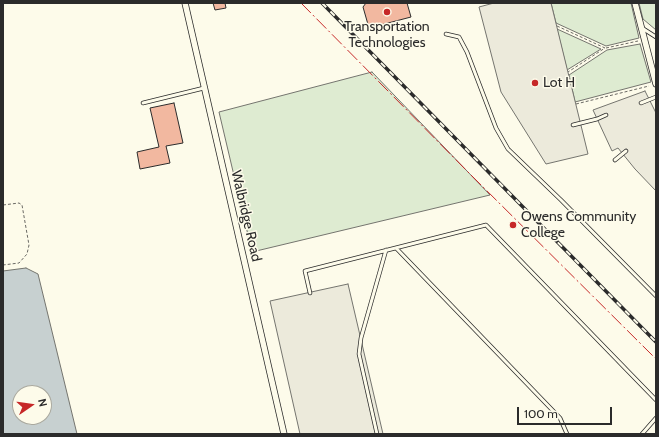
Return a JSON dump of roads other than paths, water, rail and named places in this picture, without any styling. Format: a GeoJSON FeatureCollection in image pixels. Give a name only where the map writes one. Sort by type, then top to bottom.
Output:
{"type":"FeatureCollection","features":[{"type":"Feature","properties":{"kind":"street","name":"Walbridge Road"},"geometry":{"type":"LineString","coordinates":[[185,3],[284,434]]}},
{"type":"Feature","properties":{"kind":"street"},"geometry":{"type":"LineString","coordinates":[[635,3],[655,83]]}},
{"type":"Feature","properties":{"kind":"lane"},"geometry":{"type":"LineString","coordinates":[[641,28],[656,37]]}},
{"type":"Feature","properties":{"kind":"lane"},"geometry":{"type":"LineString","coordinates":[[446,34],[459,37],[465,47],[496,128],[508,149],[656,296]]}},
{"type":"Feature","properties":{"kind":"lane"},"geometry":{"type":"LineString","coordinates":[[143,103],[204,88]]}},
{"type":"Feature","properties":{"kind":"lane"},"geometry":{"type":"LineString","coordinates":[[641,103],[656,96]]}},
{"type":"Feature","properties":{"kind":"lane"},"geometry":{"type":"LineString","coordinates":[[573,125],[597,119],[606,115]]}},
{"type":"Feature","properties":{"kind":"lane"},"geometry":{"type":"LineString","coordinates":[[615,160],[626,151]]}},
{"type":"Feature","properties":{"kind":"lane"},"geometry":{"type":"LineString","coordinates":[[310,293],[305,271],[486,225],[656,400]]}},
{"type":"Feature","properties":{"kind":"lane"},"geometry":{"type":"LineString","coordinates":[[396,248],[560,418],[567,434]]}},
{"type":"Feature","properties":{"kind":"lane"},"geometry":{"type":"LineString","coordinates":[[377,434],[358,354],[361,338],[386,250]]}},
{"type":"Feature","properties":{"kind":"lane"},"geometry":{"type":"LineString","coordinates":[[642,434],[656,418]]}},
{"type":"Feature","properties":{"kind":"railway"},"geometry":{"type":"LineString","coordinates":[[322,3],[656,342]]}},
{"type":"Feature","properties":{"kind":"place","name":"Transportation Technologies"},"geometry":{"type":"Point","coordinates":[387,12]}},
{"type":"Feature","properties":{"kind":"place","name":"Lot H"},"geometry":{"type":"Point","coordinates":[535,83]}},
{"type":"Feature","properties":{"kind":"place","name":"Owens Community College"},"geometry":{"type":"Point","coordinates":[513,225]}}]}
